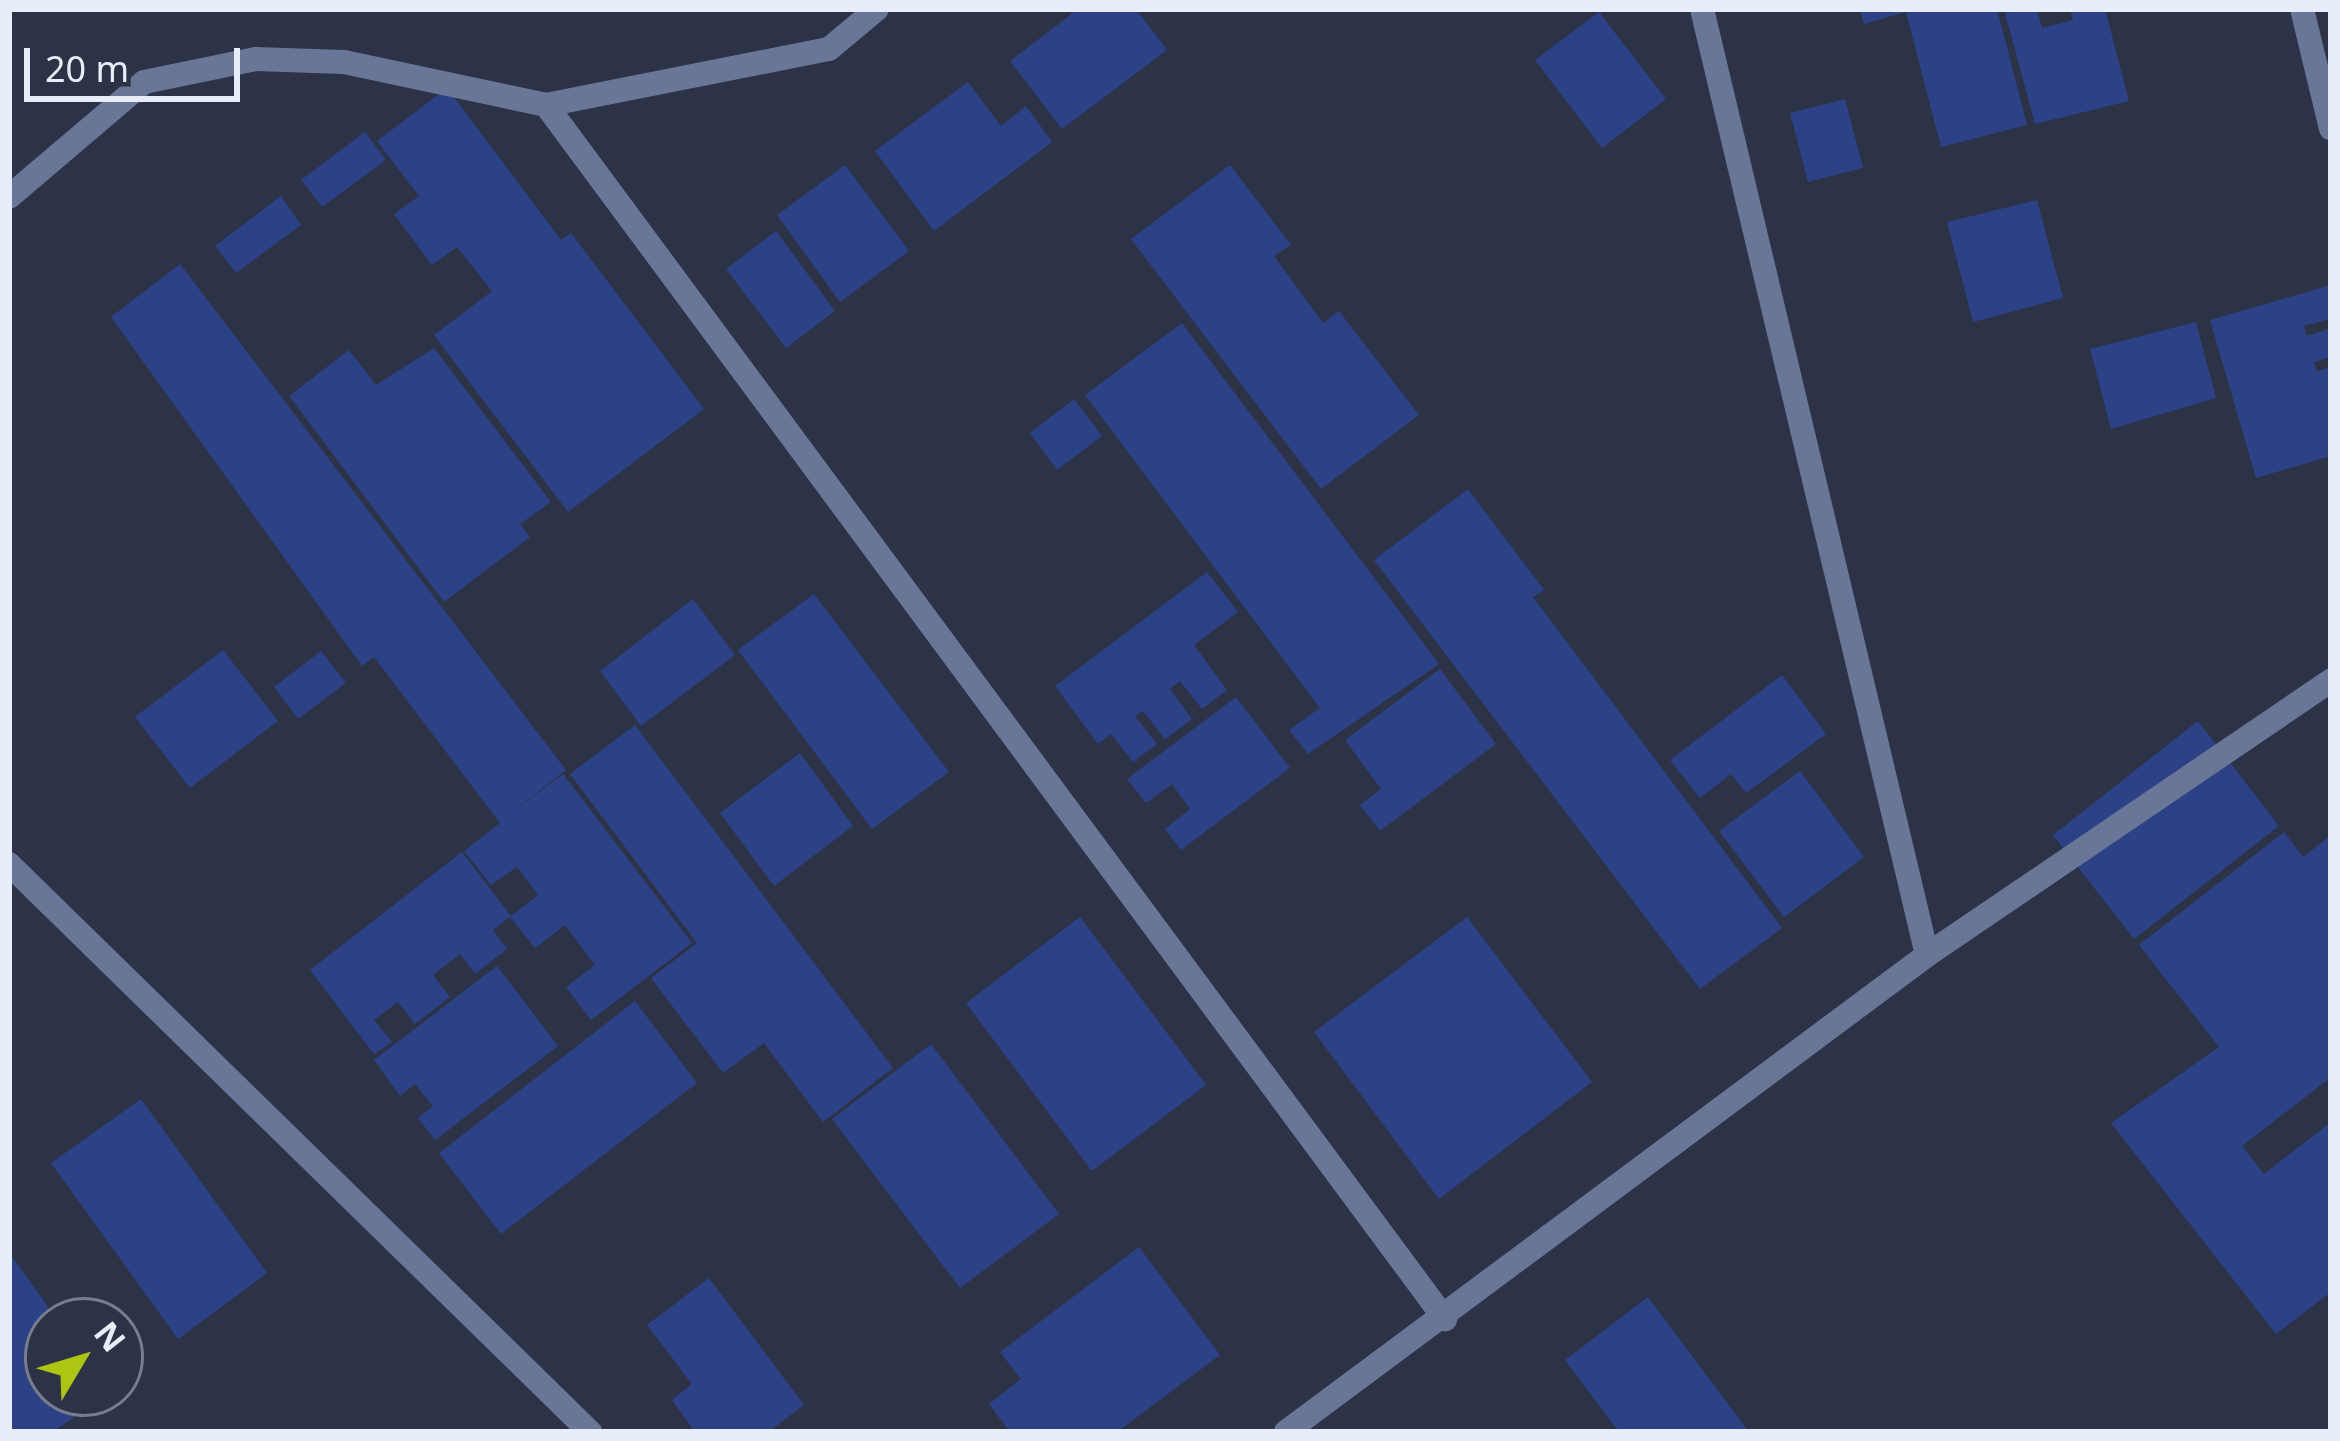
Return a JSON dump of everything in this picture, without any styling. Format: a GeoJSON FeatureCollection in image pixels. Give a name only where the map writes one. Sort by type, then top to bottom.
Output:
{"type":"FeatureCollection","features":[{"type":"Feature","properties":{"kind":"street"},"geometry":{"type":"LineString","coordinates":[[9,197],[144,82],[256,59],[344,62],[546,105],[829,49],[877,9]]}},
{"type":"Feature","properties":{"kind":"street"},"geometry":{"type":"LineString","coordinates":[[1702,9],[1927,955]]}},
{"type":"Feature","properties":{"kind":"street"},"geometry":{"type":"LineString","coordinates":[[2302,9],[2331,129]]}},
{"type":"Feature","properties":{"kind":"street"},"geometry":{"type":"LineString","coordinates":[[546,105],[1445,1319]]}},
{"type":"Feature","properties":{"kind":"street"},"geometry":{"type":"LineString","coordinates":[[1286,1432],[1445,1319],[1927,955],[2331,680]]}},
{"type":"Feature","properties":{"kind":"street"},"geometry":{"type":"LineString","coordinates":[[9,864],[590,1432]]}},
{"type":"Feature","properties":{"kind":"building"},"geometry":{"type":"Polygon","coordinates":[[[1078,9],[1136,9],[1167,50],[1062,129],[1010,61],[1078,9]]]}},
{"type":"Feature","properties":{"kind":"building"},"geometry":{"type":"Polygon","coordinates":[[[1860,9],[1997,9],[2027,125],[1941,147],[1906,12],[1864,24],[1860,9]]]}},
{"type":"Feature","properties":{"kind":"building"},"geometry":{"type":"Polygon","coordinates":[[[2037,9],[2042,28],[2073,20],[2070,9],[2105,9],[2129,101],[2035,124],[2005,13],[2037,9]]]}},
{"type":"Feature","properties":{"kind":"building"},"geometry":{"type":"Polygon","coordinates":[[[1599,12],[1666,99],[1602,148],[1535,60],[1599,12]]]}},
{"type":"Feature","properties":{"kind":"building"},"geometry":{"type":"Polygon","coordinates":[[[968,82],[1001,126],[1026,106],[1052,142],[934,231],[875,151],[968,82]]]}},
{"type":"Feature","properties":{"kind":"building"},"geometry":{"type":"Polygon","coordinates":[[[447,88],[561,240],[571,233],[704,409],[568,512],[434,335],[492,291],[457,247],[432,265],[394,214],[419,196],[377,141],[447,88]]]}},
{"type":"Feature","properties":{"kind":"building"},"geometry":{"type":"Polygon","coordinates":[[[1845,99],[1863,168],[1808,182],[1790,113],[1845,99]]]}},
{"type":"Feature","properties":{"kind":"building"},"geometry":{"type":"Polygon","coordinates":[[[365,132],[386,160],[322,207],[301,180],[365,132]]]}},
{"type":"Feature","properties":{"kind":"building"},"geometry":{"type":"Polygon","coordinates":[[[845,165],[909,251],[840,302],[777,215],[845,165]]]}},
{"type":"Feature","properties":{"kind":"building"},"geometry":{"type":"Polygon","coordinates":[[[1230,165],[1291,245],[1274,256],[1323,323],[1339,311],[1419,415],[1321,489],[1131,239],[1230,165]]]}},
{"type":"Feature","properties":{"kind":"building"},"geometry":{"type":"Polygon","coordinates":[[[281,196],[301,225],[236,273],[215,246],[281,196]]]}},
{"type":"Feature","properties":{"kind":"building"},"geometry":{"type":"Polygon","coordinates":[[[2037,200],[2063,298],[1973,322],[1947,222],[2037,200]]]}},
{"type":"Feature","properties":{"kind":"building"},"geometry":{"type":"Polygon","coordinates":[[[776,231],[835,311],[786,348],[726,269],[776,231]]]}},
{"type":"Feature","properties":{"kind":"building"},"geometry":{"type":"Polygon","coordinates":[[[180,264],[566,770],[504,818],[563,774],[692,943],[591,1020],[566,987],[595,965],[565,925],[535,948],[510,917],[538,895],[517,867],[491,885],[464,851],[500,823],[374,657],[362,666],[111,317],[180,264]]]}},
{"type":"Feature","properties":{"kind":"building"},"geometry":{"type":"Polygon","coordinates":[[[2331,285],[2331,319],[2304,326],[2307,336],[2331,328],[2331,357],[2314,362],[2317,371],[2331,367],[2331,456],[2256,478],[2210,320],[2331,285]]]}},
{"type":"Feature","properties":{"kind":"building"},"geometry":{"type":"Polygon","coordinates":[[[2196,322],[2216,398],[2111,429],[2090,349],[2196,322]]]}},
{"type":"Feature","properties":{"kind":"building"},"geometry":{"type":"Polygon","coordinates":[[[1182,323],[1439,664],[1308,754],[1289,730],[1320,708],[1085,395],[1182,323]]]}},
{"type":"Feature","properties":{"kind":"building"},"geometry":{"type":"Polygon","coordinates":[[[434,348],[551,502],[520,524],[530,537],[444,602],[289,396],[349,350],[376,385],[434,348]]]}},
{"type":"Feature","properties":{"kind":"building"},"geometry":{"type":"Polygon","coordinates":[[[1074,399],[1102,436],[1057,470],[1030,433],[1074,399]]]}},
{"type":"Feature","properties":{"kind":"building"},"geometry":{"type":"Polygon","coordinates":[[[1468,489],[1544,590],[1533,597],[1782,928],[1700,989],[1374,560],[1468,489]]]}},
{"type":"Feature","properties":{"kind":"building"},"geometry":{"type":"Polygon","coordinates":[[[1207,572],[1238,612],[1194,645],[1227,690],[1202,709],[1180,681],[1170,689],[1192,719],[1165,739],[1143,711],[1135,716],[1157,744],[1133,762],[1111,734],[1098,744],[1055,686],[1207,572]]]}},
{"type":"Feature","properties":{"kind":"building"},"geometry":{"type":"Polygon","coordinates":[[[814,594],[949,772],[872,829],[738,650],[814,594]]]}},
{"type":"Feature","properties":{"kind":"building"},"geometry":{"type":"Polygon","coordinates":[[[693,599],[735,655],[641,726],[600,671],[693,599]]]}},
{"type":"Feature","properties":{"kind":"building"},"geometry":{"type":"Polygon","coordinates":[[[223,650],[278,721],[190,788],[135,717],[223,650]]]}},
{"type":"Feature","properties":{"kind":"building"},"geometry":{"type":"Polygon","coordinates":[[[321,651],[346,683],[298,719],[274,687],[321,651]]]}},
{"type":"Feature","properties":{"kind":"building"},"geometry":{"type":"Polygon","coordinates":[[[1440,669],[1496,744],[1380,831],[1360,805],[1381,789],[1345,740],[1440,669]]]}},
{"type":"Feature","properties":{"kind":"building"},"geometry":{"type":"Polygon","coordinates":[[[1782,675],[1826,734],[1746,793],[1731,774],[1700,798],[1670,760],[1782,675]]]}},
{"type":"Feature","properties":{"kind":"building"},"geometry":{"type":"Polygon","coordinates":[[[1236,697],[1290,768],[1181,850],[1165,829],[1190,809],[1172,784],[1146,803],[1127,779],[1236,697]]]}},
{"type":"Feature","properties":{"kind":"building"},"geometry":{"type":"Polygon","coordinates":[[[2198,721],[2279,826],[2134,939],[2053,835],[2198,721]]]}},
{"type":"Feature","properties":{"kind":"building"},"geometry":{"type":"Polygon","coordinates":[[[635,725],[893,1068],[823,1122],[764,1043],[723,1073],[651,978],[697,943],[570,774],[635,725]]]}},
{"type":"Feature","properties":{"kind":"building"},"geometry":{"type":"Polygon","coordinates":[[[800,753],[853,826],[774,886],[720,813],[800,753]]]}},
{"type":"Feature","properties":{"kind":"building"},"geometry":{"type":"Polygon","coordinates":[[[1800,771],[1864,857],[1784,917],[1719,831],[1800,771]]]}},
{"type":"Feature","properties":{"kind":"building"},"geometry":{"type":"Polygon","coordinates":[[[2284,832],[2303,857],[2331,835],[2331,1077],[2242,1146],[2264,1174],[2331,1122],[2331,1292],[2276,1334],[2111,1123],[2219,1047],[2139,945],[2284,832]]]}},
{"type":"Feature","properties":{"kind":"building"},"geometry":{"type":"Polygon","coordinates":[[[462,852],[511,916],[493,930],[507,949],[475,974],[460,954],[433,975],[450,997],[415,1024],[398,1002],[374,1020],[392,1042],[374,1054],[310,970],[462,852]]]}},
{"type":"Feature","properties":{"kind":"building"},"geometry":{"type":"Polygon","coordinates":[[[1080,917],[1206,1085],[1092,1171],[966,1003],[1080,917]]]}},
{"type":"Feature","properties":{"kind":"building"},"geometry":{"type":"Polygon","coordinates":[[[1467,917],[1592,1082],[1439,1199],[1314,1032],[1467,917]]]}},
{"type":"Feature","properties":{"kind":"building"},"geometry":{"type":"Polygon","coordinates":[[[497,966],[558,1046],[435,1140],[418,1118],[433,1106],[415,1084],[400,1096],[374,1060],[497,966]]]}},
{"type":"Feature","properties":{"kind":"building"},"geometry":{"type":"Polygon","coordinates":[[[635,1001],[697,1083],[501,1234],[439,1153],[635,1001]]]}},
{"type":"Feature","properties":{"kind":"building"},"geometry":{"type":"Polygon","coordinates":[[[931,1044],[1059,1214],[960,1288],[832,1119],[931,1044]]]}},
{"type":"Feature","properties":{"kind":"building"},"geometry":{"type":"Polygon","coordinates":[[[141,1099],[267,1273],[178,1339],[51,1163],[141,1099]]]}},
{"type":"Feature","properties":{"kind":"building"},"geometry":{"type":"Polygon","coordinates":[[[1139,1247],[1220,1355],[1117,1432],[1010,1432],[989,1404],[1021,1379],[1000,1352],[1139,1247]]]}},
{"type":"Feature","properties":{"kind":"building"},"geometry":{"type":"Polygon","coordinates":[[[9,1252],[41,1297],[24,1297],[24,1417],[74,1417],[53,1432],[9,1432],[9,1252]]]}},
{"type":"Feature","properties":{"kind":"building"},"geometry":{"type":"Polygon","coordinates":[[[709,1278],[804,1405],[768,1432],[695,1432],[672,1400],[692,1384],[647,1325],[709,1278]]]}},
{"type":"Feature","properties":{"kind":"building"},"geometry":{"type":"Polygon","coordinates":[[[1648,1297],[1749,1432],[1619,1432],[1565,1360],[1648,1297]]]}}]}
